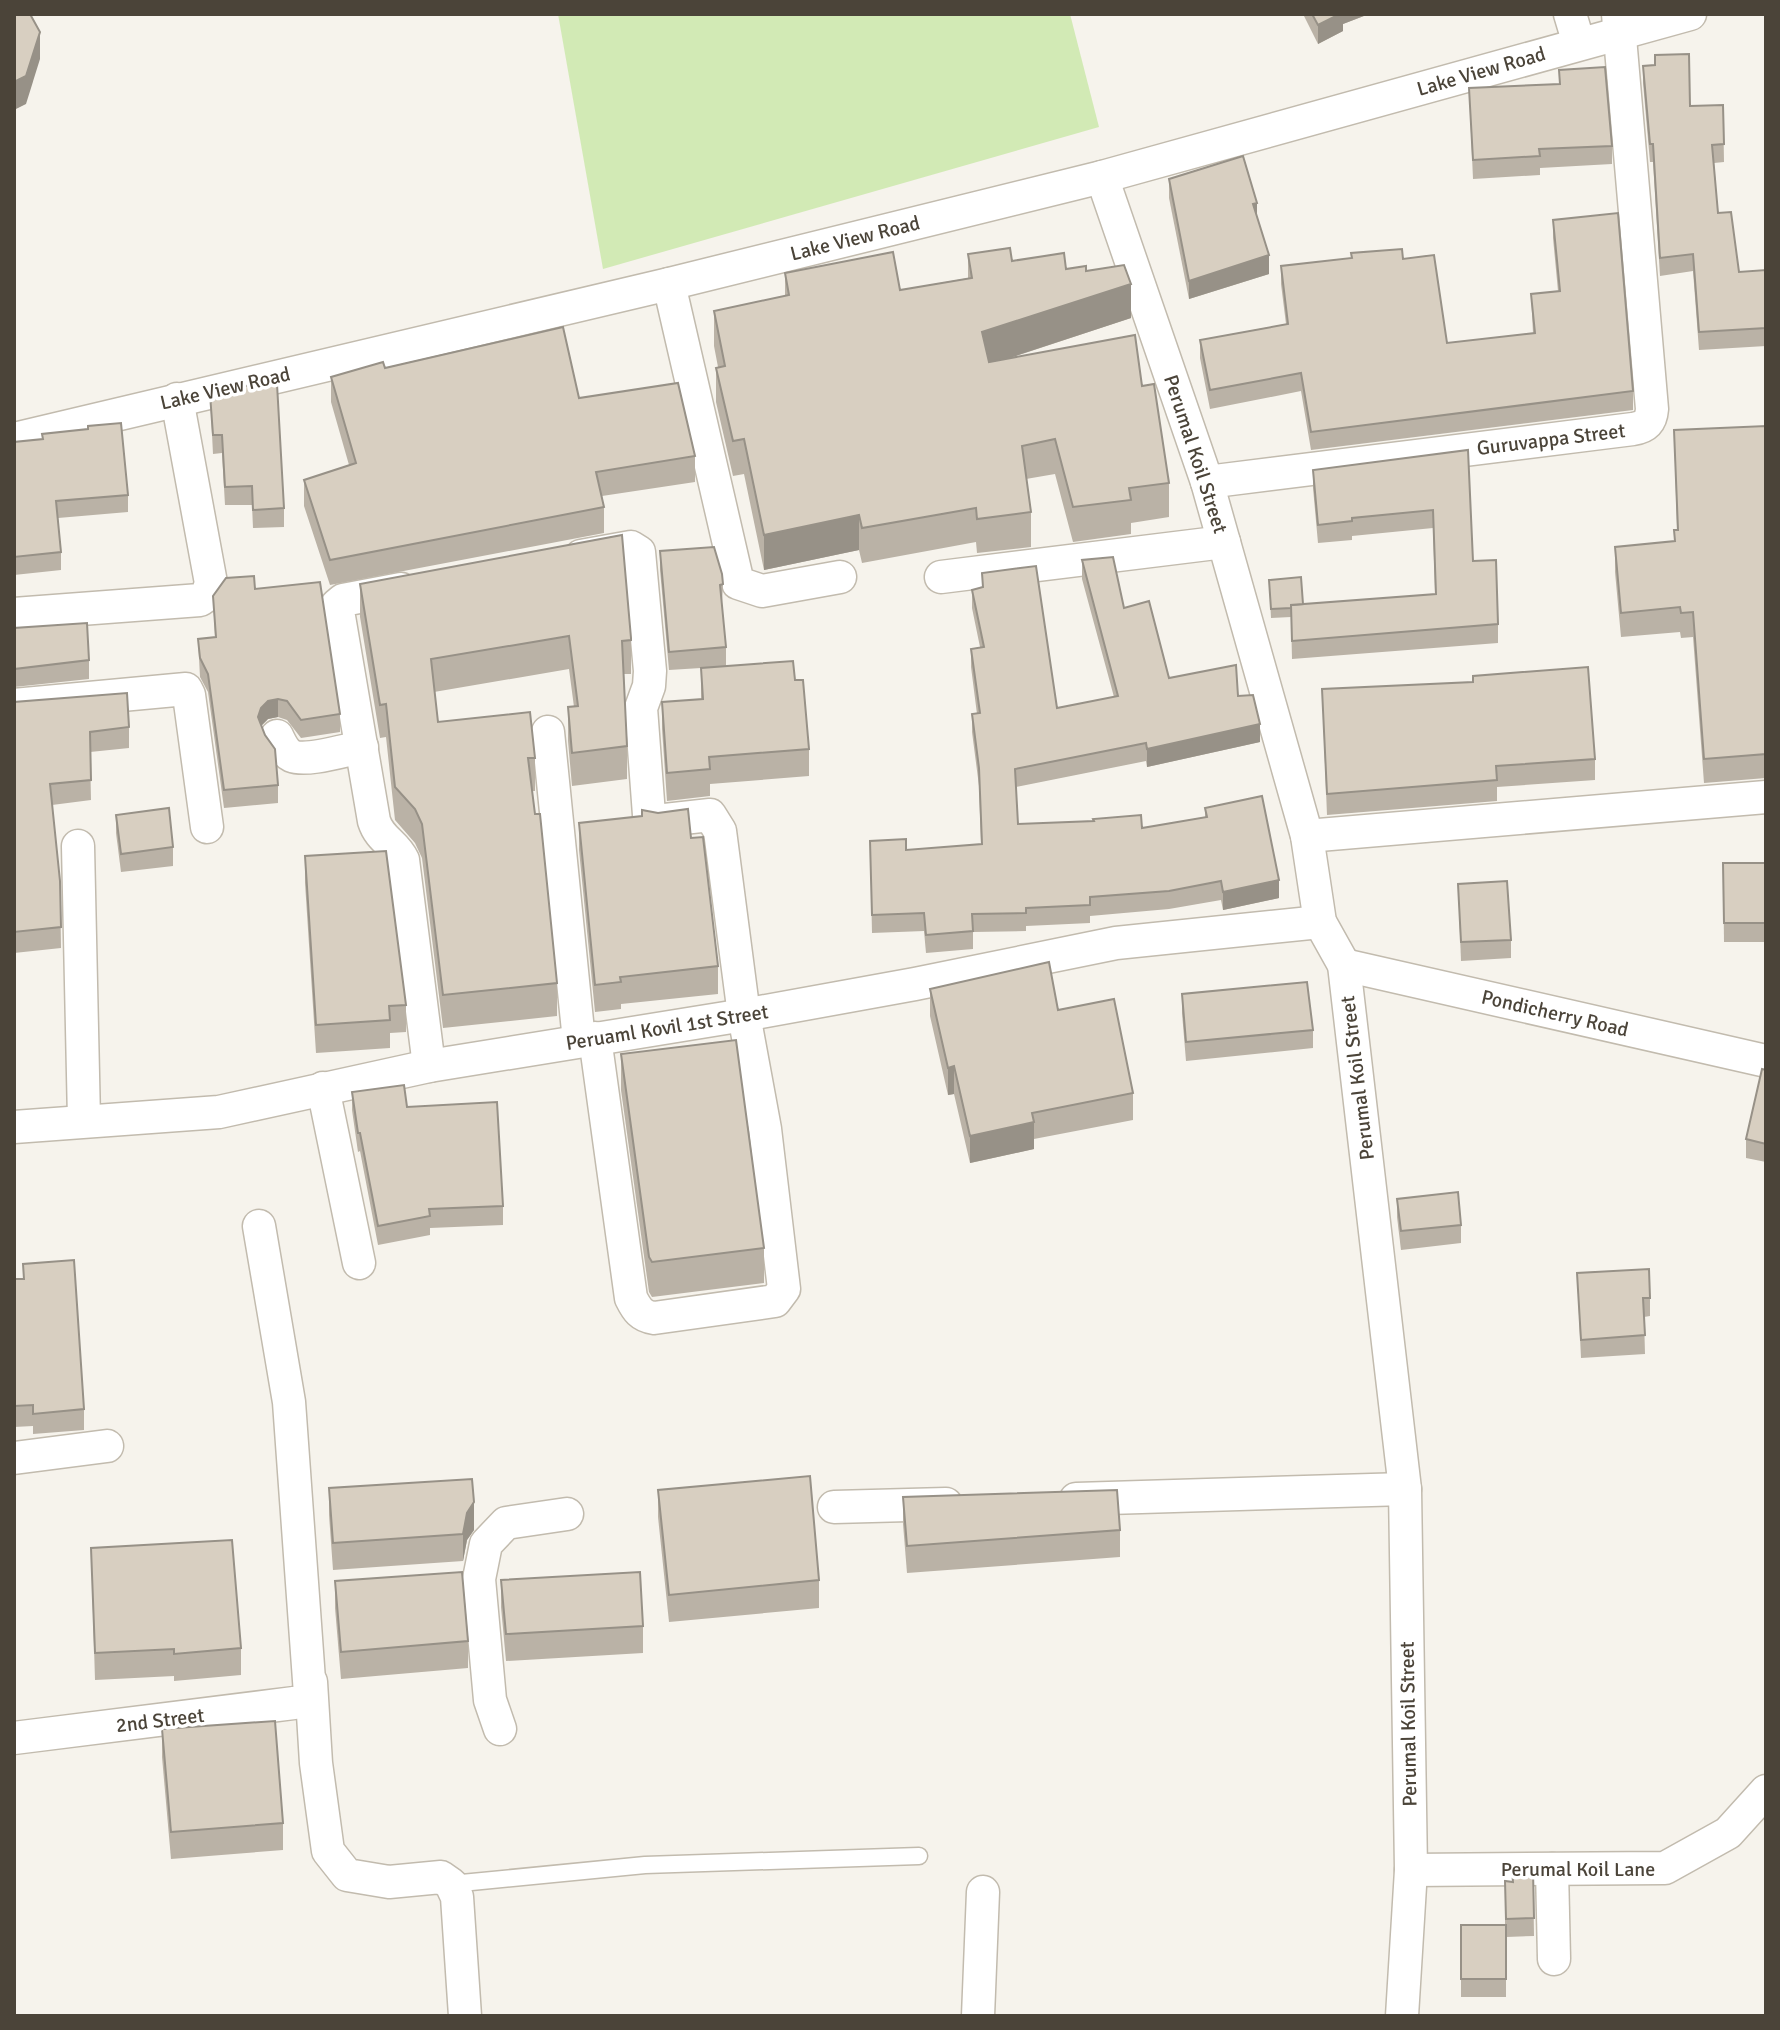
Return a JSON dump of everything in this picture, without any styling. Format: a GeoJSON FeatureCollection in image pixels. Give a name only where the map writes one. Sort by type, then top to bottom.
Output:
{"type":"FeatureCollection","features":[{"type":"Feature","properties":{"kind":"street","name":"Lake View Road"},"geometry":{"type":"LineString","coordinates":[[14,439],[669,284],[1102,177],[1574,29],[1690,14]]}},
{"type":"Feature","properties":{"kind":"street","name":"Guruvappa Street"},"geometry":{"type":"LineString","coordinates":[[1207,482],[1633,429],[1648,424],[1652,409],[1619,24]]}},
{"type":"Feature","properties":{"kind":"street","name":"Perumal Koil Street"},"geometry":{"type":"LineString","coordinates":[[1102,177],[1207,482],[1307,836],[1320,922],[1344,965],[1405,1489],[1411,1870],[1402,2016]]}},
{"type":"Feature","properties":{"kind":"street"},"geometry":{"type":"LineString","coordinates":[[669,284],[738,583],[762,591],[840,577]]}},
{"type":"Feature","properties":{"kind":"street"},"geometry":{"type":"LineString","coordinates":[[14,614],[200,600],[207,595],[211,583],[177,399]]}},
{"type":"Feature","properties":{"kind":"street"},"geometry":{"type":"LineString","coordinates":[[941,577],[1224,542]]}},
{"type":"Feature","properties":{"kind":"street"},"geometry":{"type":"LineString","coordinates":[[547,562],[631,547],[639,552],[650,671],[649,686],[641,708],[649,815],[656,821],[710,815],[720,831],[744,1015],[765,1129],[784,1289],[775,1301],[654,1318],[643,1316],[631,1298],[587,1039],[548,732]]}},
{"type":"Feature","properties":{"kind":"street"},"geometry":{"type":"LineString","coordinates":[[429,1066],[403,860],[394,847],[378,834],[338,602],[437,582]]}},
{"type":"Feature","properties":{"kind":"street"},"geometry":{"type":"LineString","coordinates":[[14,705],[186,689],[207,827]]}},
{"type":"Feature","properties":{"kind":"street"},"geometry":{"type":"LineString","coordinates":[[277,736],[283,749],[292,756],[304,757],[362,747]]}},
{"type":"Feature","properties":{"kind":"street"},"geometry":{"type":"LineString","coordinates":[[1307,836],[1766,797]]}},
{"type":"Feature","properties":{"kind":"street"},"geometry":{"type":"LineString","coordinates":[[78,846],[84,1120]]}},
{"type":"Feature","properties":{"kind":"street","name":"Peruaml Kovil 1st Street"},"geometry":{"type":"LineString","coordinates":[[14,1127],[219,1112],[429,1066],[744,1015],[1116,943],[1320,922]]}},
{"type":"Feature","properties":{"kind":"street","name":"Pondicherry Road"},"geometry":{"type":"LineString","coordinates":[[1344,965],[1766,1061]]}},
{"type":"Feature","properties":{"kind":"street"},"geometry":{"type":"LineString","coordinates":[[323,1088],[359,1263]]}},
{"type":"Feature","properties":{"kind":"street"},"geometry":{"type":"LineString","coordinates":[[259,1226],[320,1590],[308,1692],[328,1851],[347,1875],[389,1882],[441,1877],[451,1884],[457,1897],[465,2016]]}},
{"type":"Feature","properties":{"kind":"street"},"geometry":{"type":"LineString","coordinates":[[14,1458],[107,1446]]}},
{"type":"Feature","properties":{"kind":"street"},"geometry":{"type":"LineString","coordinates":[[1040,1501],[1405,1489]]}},
{"type":"Feature","properties":{"kind":"street"},"geometry":{"type":"LineString","coordinates":[[834,1507],[977,1503]]}},
{"type":"Feature","properties":{"kind":"street"},"geometry":{"type":"LineString","coordinates":[[500,1729],[490,1700],[463,1580],[486,1544],[506,1523],[567,1514]]}},
{"type":"Feature","properties":{"kind":"street","name":"2nd Street"},"geometry":{"type":"LineString","coordinates":[[14,1738],[308,1692]]}},
{"type":"Feature","properties":{"kind":"street","name":"Perumal Koil Lane"},"geometry":{"type":"LineString","coordinates":[[1411,1870],[1665,1868],[1728,1833],[1766,1791]]}},
{"type":"Feature","properties":{"kind":"street"},"geometry":{"type":"LineString","coordinates":[[1552,1869],[1554,1959]]}},
{"type":"Feature","properties":{"kind":"street"},"geometry":{"type":"LineString","coordinates":[[978,2016],[983,1892]]}},
{"type":"Feature","properties":{"kind":"lane"},"geometry":{"type":"LineString","coordinates":[[451,1884],[645,1865],[919,1856]]}},
{"type":"Feature","properties":{"kind":"green space"},"geometry":{"type":"Polygon","coordinates":[[[558,14],[1070,14],[1099,127],[603,269],[558,14]]]}},
{"type":"Feature","properties":{"kind":"building"},"geometry":{"type":"Polygon","coordinates":[[[14,14],[30,14],[40,32],[26,76],[14,82],[14,14]]]}},
{"type":"Feature","properties":{"kind":"building"},"geometry":{"type":"Polygon","coordinates":[[[1312,14],[1340,14],[1318,25],[1312,14]]]}},
{"type":"Feature","properties":{"kind":"building"},"geometry":{"type":"Polygon","coordinates":[[[1689,54],[1690,106],[1723,105],[1724,144],[1712,145],[1718,213],[1731,212],[1739,272],[1766,270],[1766,328],[1699,332],[1693,254],[1660,258],[1653,144],[1650,144],[1643,66],[1655,65],[1655,55],[1689,54]]]}},
{"type":"Feature","properties":{"kind":"building"},"geometry":{"type":"Polygon","coordinates":[[[1605,67],[1612,146],[1539,149],[1540,156],[1473,160],[1469,88],[1560,84],[1559,70],[1605,67]]]}},
{"type":"Feature","properties":{"kind":"building"},"geometry":{"type":"Polygon","coordinates":[[[1243,156],[1257,203],[1253,204],[1269,255],[1189,281],[1169,179],[1243,156]]]}},
{"type":"Feature","properties":{"kind":"building"},"geometry":{"type":"Polygon","coordinates":[[[1618,213],[1633,391],[1311,432],[1301,373],[1210,390],[1200,340],[1288,324],[1281,266],[1352,258],[1351,253],[1402,249],[1403,259],[1434,255],[1447,343],[1535,333],[1531,294],[1560,291],[1553,220],[1618,213]]]}},
{"type":"Feature","properties":{"kind":"building"},"geometry":{"type":"Polygon","coordinates":[[[1010,248],[1012,261],[1064,253],[1066,269],[1086,266],[1086,271],[1124,265],[1131,284],[982,332],[989,362],[1135,335],[1142,386],[1154,384],[1169,483],[1129,488],[1131,500],[1073,507],[1055,439],[1022,446],[1031,512],[977,519],[976,508],[862,528],[859,515],[764,535],[744,439],[733,441],[716,368],[725,366],[714,311],[789,295],[785,273],[893,252],[900,290],[972,278],[968,254],[1010,248]]]}},
{"type":"Feature","properties":{"kind":"building"},"geometry":{"type":"Polygon","coordinates":[[[563,327],[579,398],[678,383],[695,456],[596,472],[604,507],[330,560],[304,480],[356,463],[331,377],[383,362],[385,368],[563,327]]]}},
{"type":"Feature","properties":{"kind":"building"},"geometry":{"type":"Polygon","coordinates":[[[277,384],[284,508],[253,510],[252,486],[225,487],[222,435],[213,435],[210,394],[242,386],[277,384]]]}},
{"type":"Feature","properties":{"kind":"building"},"geometry":{"type":"Polygon","coordinates":[[[121,423],[128,495],[56,501],[61,552],[14,557],[14,442],[43,439],[42,434],[121,423]]]}},
{"type":"Feature","properties":{"kind":"building"},"geometry":{"type":"Polygon","coordinates":[[[1766,426],[1766,754],[1704,759],[1693,612],[1681,613],[1680,607],[1621,613],[1615,547],[1675,541],[1674,530],[1678,530],[1674,430],[1766,426]]]}},
{"type":"Feature","properties":{"kind":"building"},"geometry":{"type":"Polygon","coordinates":[[[1468,450],[1473,561],[1496,560],[1498,624],[1292,641],[1291,605],[1436,594],[1433,510],[1352,518],[1352,521],[1318,525],[1313,470],[1468,450]]]}},
{"type":"Feature","properties":{"kind":"building"},"geometry":{"type":"Polygon","coordinates":[[[622,535],[631,638],[622,641],[627,746],[572,753],[568,707],[578,706],[569,636],[431,659],[438,722],[530,712],[535,758],[528,758],[535,814],[540,814],[557,983],[443,995],[422,824],[415,809],[395,787],[386,704],[380,705],[360,584],[622,535]]]}},
{"type":"Feature","properties":{"kind":"building"},"geometry":{"type":"Polygon","coordinates":[[[714,547],[722,574],[723,584],[720,585],[726,647],[669,652],[660,551],[714,547]]]}},
{"type":"Feature","properties":{"kind":"building"},"geometry":{"type":"Polygon","coordinates":[[[1113,557],[1124,608],[1149,601],[1169,678],[1236,665],[1238,696],[1253,695],[1260,724],[1147,749],[1146,743],[1015,769],[1018,824],[1094,821],[1141,815],[1142,828],[1207,817],[1205,808],[1262,796],[1279,880],[1223,892],[1221,881],[1169,891],[1090,897],[1090,905],[1026,908],[1026,913],[972,914],[973,931],[926,935],[924,913],[872,915],[870,841],[906,839],[906,850],[982,844],[979,768],[972,714],[980,713],[971,649],[984,647],[972,590],[983,587],[982,573],[1036,566],[1057,708],[1118,696],[1082,560],[1113,557]]]}},
{"type":"Feature","properties":{"kind":"building"},"geometry":{"type":"Polygon","coordinates":[[[254,576],[255,589],[320,582],[340,714],[301,720],[287,701],[268,701],[258,717],[275,749],[278,785],[224,790],[208,674],[200,658],[198,639],[216,637],[213,596],[226,578],[254,576]]]}},
{"type":"Feature","properties":{"kind":"building"},"geometry":{"type":"Polygon","coordinates":[[[1301,577],[1303,604],[1271,609],[1269,580],[1301,577]]]}},
{"type":"Feature","properties":{"kind":"building"},"geometry":{"type":"Polygon","coordinates":[[[87,623],[89,660],[14,669],[14,628],[87,623]]]}},
{"type":"Feature","properties":{"kind":"building"},"geometry":{"type":"Polygon","coordinates":[[[793,661],[795,680],[803,680],[809,749],[709,757],[710,769],[667,773],[662,702],[703,699],[701,668],[793,661]]]}},
{"type":"Feature","properties":{"kind":"building"},"geometry":{"type":"Polygon","coordinates":[[[1588,667],[1595,759],[1496,766],[1497,780],[1327,794],[1322,689],[1473,682],[1473,676],[1588,667]]]}},
{"type":"Feature","properties":{"kind":"building"},"geometry":{"type":"Polygon","coordinates":[[[127,693],[129,727],[90,732],[91,780],[50,784],[60,881],[61,927],[14,932],[14,702],[127,693]]]}},
{"type":"Feature","properties":{"kind":"building"},"geometry":{"type":"Polygon","coordinates":[[[169,808],[173,847],[121,854],[116,815],[169,808]]]}},
{"type":"Feature","properties":{"kind":"building"},"geometry":{"type":"Polygon","coordinates":[[[688,809],[691,838],[703,837],[718,966],[620,977],[621,982],[595,985],[579,823],[642,816],[642,810],[658,813],[688,809]]]}},
{"type":"Feature","properties":{"kind":"building"},"geometry":{"type":"Polygon","coordinates":[[[386,851],[406,1005],[389,1006],[390,1020],[316,1025],[305,856],[386,851]]]}},
{"type":"Feature","properties":{"kind":"building"},"geometry":{"type":"Polygon","coordinates":[[[1723,863],[1766,863],[1766,923],[1724,923],[1723,863]]]}},
{"type":"Feature","properties":{"kind":"building"},"geometry":{"type":"Polygon","coordinates":[[[1507,881],[1511,940],[1461,942],[1458,884],[1507,881]]]}},
{"type":"Feature","properties":{"kind":"building"},"geometry":{"type":"Polygon","coordinates":[[[1049,962],[1058,1010],[1114,999],[1133,1093],[1032,1113],[1034,1122],[970,1136],[954,1066],[948,1068],[930,989],[1049,962]]]}},
{"type":"Feature","properties":{"kind":"building"},"geometry":{"type":"Polygon","coordinates":[[[1307,982],[1313,1030],[1186,1042],[1182,994],[1307,982]]]}},
{"type":"Feature","properties":{"kind":"building"},"geometry":{"type":"Polygon","coordinates":[[[736,1040],[764,1248],[652,1262],[621,1054],[736,1040]]]}},
{"type":"Feature","properties":{"kind":"building"},"geometry":{"type":"Polygon","coordinates":[[[1762,1069],[1766,1070],[1766,1144],[1746,1139],[1762,1069]]]}},
{"type":"Feature","properties":{"kind":"building"},"geometry":{"type":"Polygon","coordinates":[[[404,1085],[407,1107],[497,1102],[503,1206],[429,1209],[430,1216],[378,1226],[352,1092],[404,1085]]]}},
{"type":"Feature","properties":{"kind":"building"},"geometry":{"type":"Polygon","coordinates":[[[1458,1192],[1461,1225],[1401,1231],[1397,1199],[1458,1192]]]}},
{"type":"Feature","properties":{"kind":"building"},"geometry":{"type":"Polygon","coordinates":[[[74,1260],[84,1409],[33,1414],[33,1405],[14,1406],[14,1279],[24,1279],[23,1264],[74,1260]]]}},
{"type":"Feature","properties":{"kind":"building"},"geometry":{"type":"Polygon","coordinates":[[[1649,1269],[1650,1298],[1643,1298],[1645,1335],[1581,1340],[1577,1273],[1649,1269]]]}},
{"type":"Feature","properties":{"kind":"building"},"geometry":{"type":"Polygon","coordinates":[[[810,1476],[819,1580],[669,1595],[658,1490],[810,1476]]]}},
{"type":"Feature","properties":{"kind":"building"},"geometry":{"type":"Polygon","coordinates":[[[472,1479],[474,1502],[467,1513],[463,1534],[333,1543],[329,1488],[472,1479]]]}},
{"type":"Feature","properties":{"kind":"building"},"geometry":{"type":"Polygon","coordinates":[[[1117,1490],[1120,1530],[907,1546],[903,1497],[1117,1490]]]}},
{"type":"Feature","properties":{"kind":"building"},"geometry":{"type":"Polygon","coordinates":[[[232,1540],[241,1648],[174,1654],[174,1649],[95,1653],[91,1548],[232,1540]]]}},
{"type":"Feature","properties":{"kind":"building"},"geometry":{"type":"Polygon","coordinates":[[[462,1572],[468,1641],[341,1652],[335,1581],[462,1572]]]}},
{"type":"Feature","properties":{"kind":"building"},"geometry":{"type":"Polygon","coordinates":[[[640,1572],[643,1626],[506,1634],[501,1580],[640,1572]]]}},
{"type":"Feature","properties":{"kind":"building"},"geometry":{"type":"Polygon","coordinates":[[[275,1721],[283,1823],[171,1832],[162,1729],[275,1721]]]}},
{"type":"Feature","properties":{"kind":"building"},"geometry":{"type":"Polygon","coordinates":[[[1512,1870],[1533,1870],[1534,1918],[1506,1919],[1505,1881],[1513,1882],[1512,1870]]]}},
{"type":"Feature","properties":{"kind":"building"},"geometry":{"type":"Polygon","coordinates":[[[1461,1925],[1506,1925],[1506,1979],[1461,1979],[1461,1925]]]}}]}
